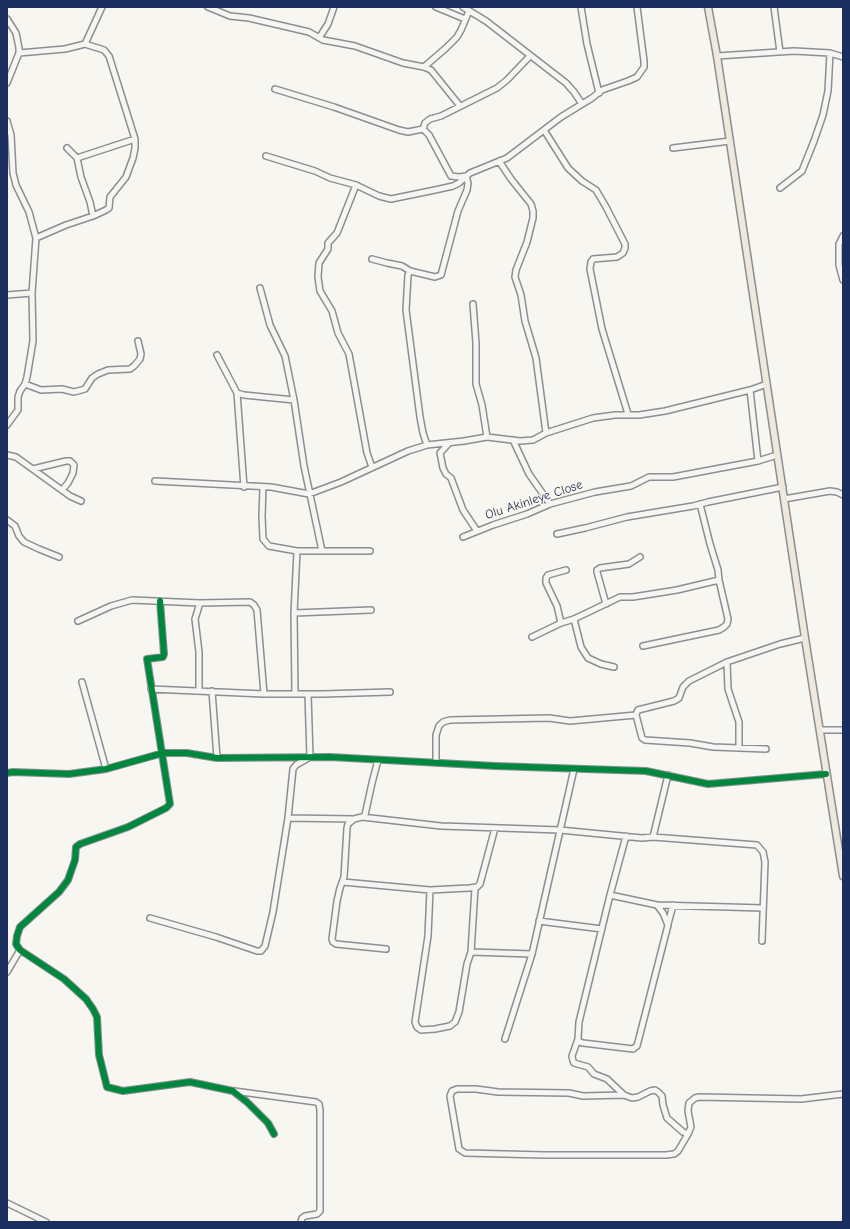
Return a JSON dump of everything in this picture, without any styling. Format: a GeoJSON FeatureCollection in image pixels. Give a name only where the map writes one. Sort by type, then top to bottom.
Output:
{"type":"FeatureCollection","features":[{"type":"Feature","properties":{"kind":"main road"},"geometry":{"type":"LineString","coordinates":[[708,7],[717,56],[805,638],[843,876]]}},
{"type":"Feature","properties":{"kind":"street"},"geometry":{"type":"LineString","coordinates":[[85,44],[102,7]]}},
{"type":"Feature","properties":{"kind":"street"},"geometry":{"type":"LineString","coordinates":[[208,7],[230,16],[249,18],[309,32],[329,42],[355,46],[403,63],[424,67],[431,70],[460,106]]}},
{"type":"Feature","properties":{"kind":"street"},"geometry":{"type":"LineString","coordinates":[[319,38],[328,24],[334,7]]}},
{"type":"Feature","properties":{"kind":"street"},"geometry":{"type":"LineString","coordinates":[[436,7],[465,19]]}},
{"type":"Feature","properties":{"kind":"street"},"geometry":{"type":"LineString","coordinates":[[463,7],[486,21],[566,83],[582,104]]}},
{"type":"Feature","properties":{"kind":"street"},"geometry":{"type":"LineString","coordinates":[[581,7],[587,44],[598,93]]}},
{"type":"Feature","properties":{"kind":"street"},"geometry":{"type":"LineString","coordinates":[[424,129],[429,135],[451,176],[466,176],[507,158],[561,117],[602,90],[628,81],[637,76],[644,67],[637,7]]}},
{"type":"Feature","properties":{"kind":"street"},"geometry":{"type":"LineString","coordinates":[[774,7],[780,52]]}},
{"type":"Feature","properties":{"kind":"street"},"geometry":{"type":"LineString","coordinates":[[424,67],[441,53],[457,36],[469,11]]}},
{"type":"Feature","properties":{"kind":"street"},"geometry":{"type":"LineString","coordinates":[[7,19],[16,33],[19,48],[19,53],[7,84]]}},
{"type":"Feature","properties":{"kind":"street"},"geometry":{"type":"LineString","coordinates":[[19,53],[65,48],[85,44],[104,50],[109,56],[135,139],[135,148],[126,177],[110,198],[109,208],[93,216],[66,225],[36,238]]}},
{"type":"Feature","properties":{"kind":"street"},"geometry":{"type":"LineString","coordinates":[[717,56],[794,51],[830,53],[843,57]]}},
{"type":"Feature","properties":{"kind":"street"},"geometry":{"type":"LineString","coordinates":[[780,188],[802,171],[814,141],[823,115],[828,91],[830,53]]}},
{"type":"Feature","properties":{"kind":"street"},"geometry":{"type":"LineString","coordinates":[[424,129],[427,121],[441,116],[502,84],[530,56]]}},
{"type":"Feature","properties":{"kind":"street"},"geometry":{"type":"LineString","coordinates":[[275,89],[341,109],[399,130],[408,132],[424,129]]}},
{"type":"Feature","properties":{"kind":"street"},"geometry":{"type":"LineString","coordinates":[[7,121],[11,135],[13,173],[16,185],[29,212],[36,238],[32,293],[33,341],[25,384],[20,391],[18,398],[18,410],[7,425]]}},
{"type":"Feature","properties":{"kind":"street"},"geometry":{"type":"LineString","coordinates":[[544,130],[568,168],[582,181],[599,193],[625,244],[623,252],[617,257],[593,259],[590,269],[602,329],[628,414]]}},
{"type":"Feature","properties":{"kind":"street"},"geometry":{"type":"LineString","coordinates":[[77,158],[135,139]]}},
{"type":"Feature","properties":{"kind":"street"},"geometry":{"type":"LineString","coordinates":[[672,148],[730,141]]}},
{"type":"Feature","properties":{"kind":"street"},"geometry":{"type":"LineString","coordinates":[[67,148],[77,158],[93,216]]}},
{"type":"Feature","properties":{"kind":"street"},"geometry":{"type":"LineString","coordinates":[[266,156],[330,178],[356,185],[379,196],[394,199],[453,186],[466,176]]}},
{"type":"Feature","properties":{"kind":"street"},"geometry":{"type":"LineString","coordinates":[[499,161],[531,204],[533,211],[533,218],[527,242],[515,276],[521,295],[522,310],[536,358],[546,434]]}},
{"type":"Feature","properties":{"kind":"street"},"geometry":{"type":"LineString","coordinates":[[372,259],[387,264],[402,266],[410,272],[436,277],[442,275],[458,211],[467,190],[468,183],[466,176]]}},
{"type":"Feature","properties":{"kind":"street"},"geometry":{"type":"LineString","coordinates":[[356,185],[336,233],[328,243],[328,250],[319,263],[318,277],[320,291],[332,311],[338,333],[349,354],[367,453],[372,467]]}},
{"type":"Feature","properties":{"kind":"street"},"geometry":{"type":"LineString","coordinates":[[843,236],[839,244],[838,265],[843,280]]}},
{"type":"Feature","properties":{"kind":"street"},"geometry":{"type":"LineString","coordinates":[[410,272],[408,275],[406,310],[420,417],[423,434],[427,445]]}},
{"type":"Feature","properties":{"kind":"street"},"geometry":{"type":"LineString","coordinates":[[260,288],[270,324],[286,356],[309,494],[322,551]]}},
{"type":"Feature","properties":{"kind":"street"},"geometry":{"type":"LineString","coordinates":[[7,295],[32,293]]}},
{"type":"Feature","properties":{"kind":"street"},"geometry":{"type":"LineString","coordinates":[[473,304],[476,343],[476,384],[482,405],[487,437]]}},
{"type":"Feature","properties":{"kind":"street"},"geometry":{"type":"LineString","coordinates":[[25,384],[41,390],[62,389],[74,392],[85,389],[92,378],[98,374],[108,370],[130,369],[134,366],[140,359],[141,354],[138,341]]}},
{"type":"Feature","properties":{"kind":"street"},"geometry":{"type":"LineString","coordinates":[[217,355],[238,393],[244,486]]}},
{"type":"Feature","properties":{"kind":"street"},"geometry":{"type":"LineString","coordinates":[[155,481],[263,487],[309,494],[341,482],[408,451],[427,445],[487,437],[513,440],[533,440],[593,418],[628,414],[639,415],[665,411],[750,390],[767,384]]}},
{"type":"Feature","properties":{"kind":"street"},"geometry":{"type":"LineString","coordinates":[[750,390],[758,461]]}},
{"type":"Feature","properties":{"kind":"street"},"geometry":{"type":"LineString","coordinates":[[238,393],[244,395],[294,400]]}},
{"type":"Feature","properties":{"kind":"street"},"geometry":{"type":"LineString","coordinates":[[513,440],[529,474],[550,504]]}},
{"type":"Feature","properties":{"kind":"street"},"geometry":{"type":"LineString","coordinates":[[449,442],[440,453],[443,468],[446,474],[451,478],[463,510],[477,531]]}},
{"type":"Feature","properties":{"kind":"street"},"geometry":{"type":"LineString","coordinates":[[7,455],[16,457],[81,502]]}},
{"type":"Feature","properties":{"kind":"street","name":"Olu Akinleye Close"},"geometry":{"type":"LineString","coordinates":[[463,537],[550,504],[595,492],[631,486],[649,477],[673,477],[758,461],[777,455]]}},
{"type":"Feature","properties":{"kind":"street"},"geometry":{"type":"LineString","coordinates":[[33,469],[70,461],[74,465],[73,473],[68,483],[62,490]]}},
{"type":"Feature","properties":{"kind":"street"},"geometry":{"type":"LineString","coordinates":[[263,487],[263,539],[269,546],[297,551],[370,552]]}},
{"type":"Feature","properties":{"kind":"street"},"geometry":{"type":"LineString","coordinates":[[556,534],[627,517],[783,487]]}},
{"type":"Feature","properties":{"kind":"street"},"geometry":{"type":"LineString","coordinates":[[784,499],[830,491],[843,495]]}},
{"type":"Feature","properties":{"kind":"street"},"geometry":{"type":"LineString","coordinates":[[644,646],[718,630],[727,624],[728,619],[718,570],[700,504]]}},
{"type":"Feature","properties":{"kind":"street"},"geometry":{"type":"LineString","coordinates":[[7,521],[15,526],[19,536],[24,542],[59,557]]}},
{"type":"Feature","properties":{"kind":"street"},"geometry":{"type":"LineString","coordinates":[[295,694],[294,613],[297,551]]}},
{"type":"Feature","properties":{"kind":"street"},"geometry":{"type":"LineString","coordinates":[[606,604],[597,570],[629,564],[640,556]]}},
{"type":"Feature","properties":{"kind":"street"},"geometry":{"type":"LineString","coordinates":[[561,623],[557,606],[546,583],[546,578],[548,575],[566,570]]}},
{"type":"Feature","properties":{"kind":"street"},"geometry":{"type":"LineString","coordinates":[[532,637],[620,598],[677,590],[719,580]]}},
{"type":"Feature","properties":{"kind":"street"},"geometry":{"type":"LineString","coordinates":[[78,621],[111,606],[132,600],[200,603],[250,602],[254,604],[257,610],[264,694]]}},
{"type":"Feature","properties":{"kind":"street"},"geometry":{"type":"LineString","coordinates":[[160,601],[164,654],[163,657],[147,659],[170,804],[166,808],[128,827],[80,844],[76,847],[75,860],[68,880],[59,892],[20,927],[16,944],[20,950],[64,979],[86,998],[93,1008],[97,1017],[99,1054],[102,1072],[107,1087],[123,1091],[190,1082],[233,1091],[316,1102],[319,1104],[320,1211],[317,1214],[304,1216],[300,1222]]}},
{"type":"Feature","properties":{"kind":"street"},"geometry":{"type":"LineString","coordinates":[[199,691],[199,652],[196,619],[200,603]]}},
{"type":"Feature","properties":{"kind":"street"},"geometry":{"type":"LineString","coordinates":[[294,613],[371,610]]}},
{"type":"Feature","properties":{"kind":"street"},"geometry":{"type":"LineString","coordinates":[[574,618],[581,647],[588,658],[601,664],[614,666]]}},
{"type":"Feature","properties":{"kind":"street"},"geometry":{"type":"LineString","coordinates":[[766,749],[714,747],[690,743],[645,740],[642,738],[636,715],[638,710],[674,702],[679,698],[683,688],[689,681],[727,662],[780,644],[805,638]]}},
{"type":"Feature","properties":{"kind":"street"},"geometry":{"type":"LineString","coordinates":[[727,662],[728,689],[739,722],[739,748]]}},
{"type":"Feature","properties":{"kind":"street"},"geometry":{"type":"LineString","coordinates":[[82,682],[106,769]]}},
{"type":"Feature","properties":{"kind":"street"},"geometry":{"type":"LineString","coordinates":[[151,689],[264,694],[390,692]]}},
{"type":"Feature","properties":{"kind":"street"},"geometry":{"type":"LineString","coordinates":[[212,691],[217,758]]}},
{"type":"Feature","properties":{"kind":"street"},"geometry":{"type":"LineString","coordinates":[[308,694],[310,757]]}},
{"type":"Feature","properties":{"kind":"street"},"geometry":{"type":"LineString","coordinates":[[436,763],[436,734],[439,726],[443,722],[450,720],[549,718],[570,721],[636,715]]}},
{"type":"Feature","properties":{"kind":"street"},"geometry":{"type":"LineString","coordinates":[[820,730],[843,730]]}},
{"type":"Feature","properties":{"kind":"street"},"geometry":{"type":"LineString","coordinates":[[7,773],[70,774],[106,769],[163,753],[187,753],[217,758],[330,757],[436,763],[646,771],[708,784],[826,774]]}},
{"type":"Feature","properties":{"kind":"street"},"geometry":{"type":"LineString","coordinates":[[150,918],[261,951],[264,946],[273,912],[288,818],[293,769],[296,765],[310,757]]}},
{"type":"Feature","properties":{"kind":"street"},"geometry":{"type":"LineString","coordinates":[[362,817],[365,815],[378,760]]}},
{"type":"Feature","properties":{"kind":"street"},"geometry":{"type":"LineString","coordinates":[[505,1039],[532,954],[574,769]]}},
{"type":"Feature","properties":{"kind":"street"},"geometry":{"type":"LineString","coordinates":[[653,837],[668,775]]}},
{"type":"Feature","properties":{"kind":"street"},"geometry":{"type":"LineString","coordinates":[[288,818],[354,819],[362,817],[441,826],[560,830],[642,838],[653,837],[757,845],[763,852],[765,862],[762,941]]}},
{"type":"Feature","properties":{"kind":"street"},"geometry":{"type":"LineString","coordinates":[[354,819],[348,824],[346,833],[343,882],[337,901],[332,932],[333,942],[336,944],[386,949]]}},
{"type":"Feature","properties":{"kind":"street"},"geometry":{"type":"LineString","coordinates":[[343,882],[430,890],[475,888],[480,884],[495,828]]}},
{"type":"Feature","properties":{"kind":"street"},"geometry":{"type":"LineString","coordinates":[[624,1095],[607,1079],[594,1074],[588,1067],[573,1061],[572,1056],[578,1039],[579,1022],[626,836]]}},
{"type":"Feature","properties":{"kind":"street"},"geometry":{"type":"LineString","coordinates":[[430,890],[428,936],[415,1022],[417,1027],[421,1030],[450,1026],[455,1022],[471,952],[475,888]]}},
{"type":"Feature","properties":{"kind":"street"},"geometry":{"type":"LineString","coordinates":[[610,895],[657,905],[763,908]]}},
{"type":"Feature","properties":{"kind":"street"},"geometry":{"type":"LineString","coordinates":[[657,905],[663,913],[668,925]]}},
{"type":"Feature","properties":{"kind":"street"},"geometry":{"type":"LineString","coordinates":[[578,1039],[579,1042],[583,1043],[629,1049],[636,1048],[673,905]]}},
{"type":"Feature","properties":{"kind":"street"},"geometry":{"type":"LineString","coordinates":[[539,921],[602,929]]}},
{"type":"Feature","properties":{"kind":"street"},"geometry":{"type":"LineString","coordinates":[[7,972],[20,950]]}},
{"type":"Feature","properties":{"kind":"street"},"geometry":{"type":"LineString","coordinates":[[471,952],[532,954]]}},
{"type":"Feature","properties":{"kind":"street"},"geometry":{"type":"LineString","coordinates":[[688,1134],[683,1132],[667,1118],[662,1096],[654,1090],[632,1098],[624,1095],[583,1096],[569,1092],[498,1092],[476,1089],[457,1089],[452,1091],[450,1096],[459,1149],[465,1153],[544,1155],[666,1155],[674,1154],[678,1151],[688,1134],[691,1127],[688,1111],[689,1103],[694,1098],[801,1099],[843,1094]]}},
{"type":"Feature","properties":{"kind":"street"},"geometry":{"type":"LineString","coordinates":[[233,1091],[247,1102],[268,1123],[274,1134]]}},
{"type":"Feature","properties":{"kind":"street"},"geometry":{"type":"LineString","coordinates":[[7,1203],[46,1222]]}},
{"type":"Feature","properties":{"kind":"cycle path"},"geometry":{"type":"LineString","coordinates":[[160,601],[164,654],[163,657],[147,659],[170,804],[166,808],[128,827],[80,844],[76,847],[75,860],[68,880],[59,892],[20,927],[16,944],[20,950],[64,979],[86,999],[93,1009],[97,1017],[99,1055],[107,1087],[123,1091],[190,1082],[233,1091],[247,1102],[268,1123],[274,1134]]}},
{"type":"Feature","properties":{"kind":"cycle path"},"geometry":{"type":"LineString","coordinates":[[7,773],[69,774],[106,769],[163,753],[187,753],[217,758],[330,757],[495,766],[646,771],[708,784],[826,774]]}}]}
